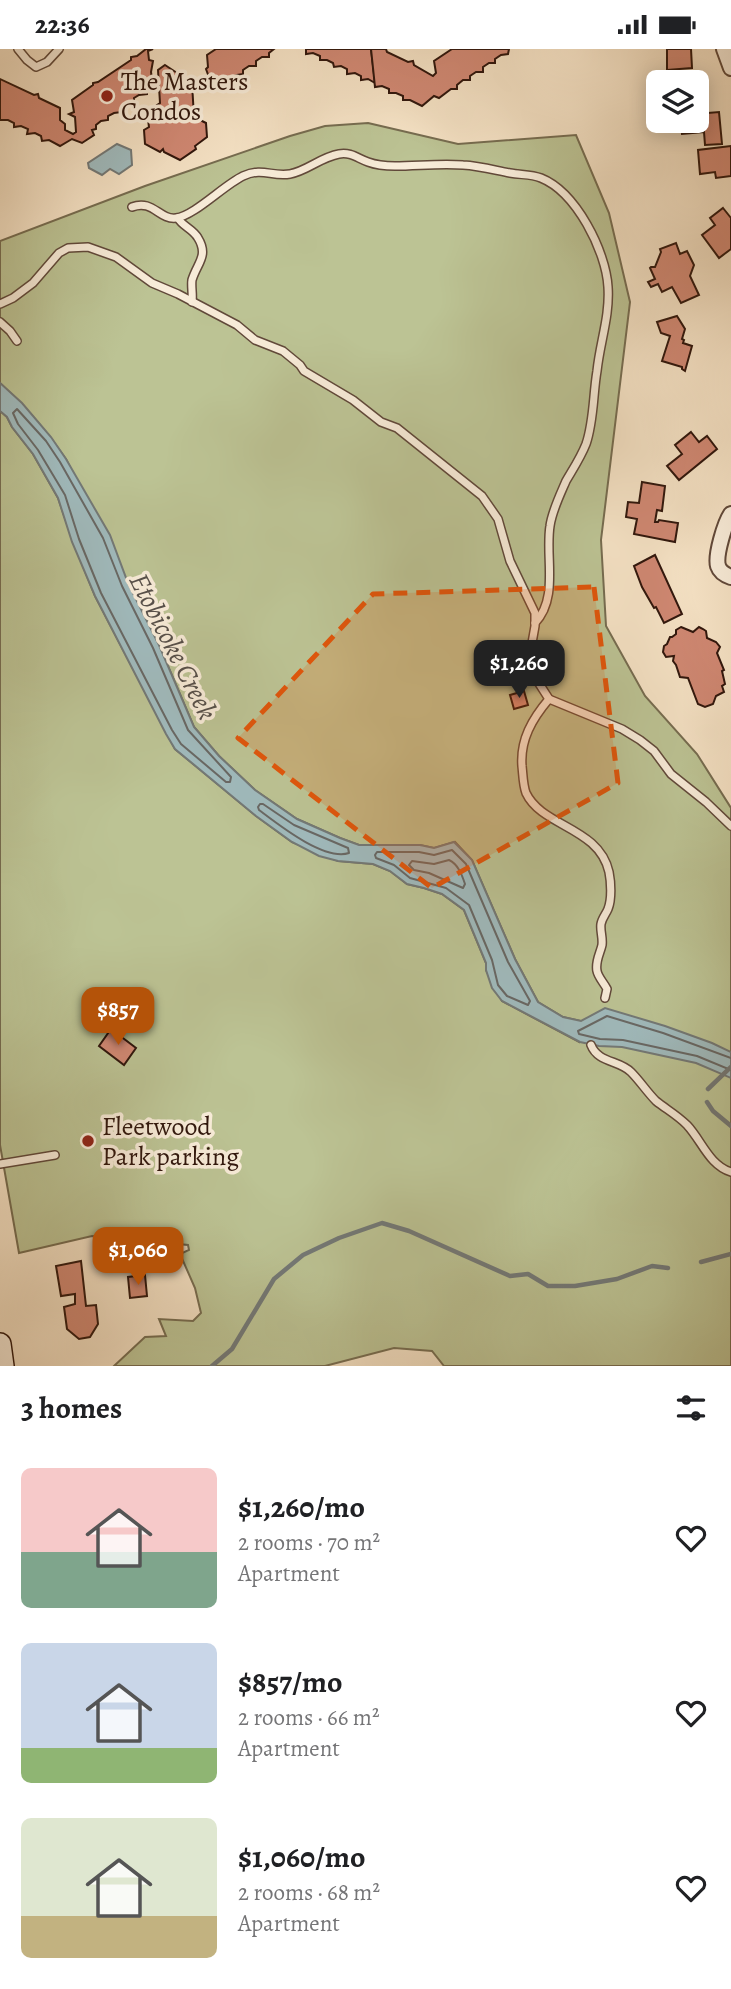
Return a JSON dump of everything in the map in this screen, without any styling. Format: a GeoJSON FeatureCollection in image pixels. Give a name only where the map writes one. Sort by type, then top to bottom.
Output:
{"type":"FeatureCollection","features":[{"type":"Feature","properties":{"kind":"main road"},"geometry":{"type":"LineString","coordinates":[[0,1344],[4,1366]]}},
{"type":"Feature","properties":{"kind":"street"},"geometry":{"type":"LineString","coordinates":[[724,49],[731,68]]}},
{"type":"Feature","properties":{"kind":"street"},"geometry":{"type":"LineString","coordinates":[[731,514],[717,560],[721,571],[731,577]]}},
{"type":"Feature","properties":{"kind":"lane"},"geometry":{"type":"LineString","coordinates":[[18,49],[36,67],[47,62],[60,49]]}},
{"type":"Feature","properties":{"kind":"lane"},"geometry":{"type":"LineString","coordinates":[[132,207],[138,204],[149,205],[167,217],[178,218],[243,177],[262,171],[292,174],[318,161],[344,153],[389,166],[453,164],[532,175],[548,181],[573,202],[592,234],[606,270],[608,287],[605,331],[590,428],[550,525],[547,604],[535,623]]}},
{"type":"Feature","properties":{"kind":"lane"},"geometry":{"type":"LineString","coordinates":[[178,218],[200,240],[203,253],[191,282],[194,294],[192,302]]}},
{"type":"Feature","properties":{"kind":"lane"},"geometry":{"type":"LineString","coordinates":[[0,305],[33,283],[59,253],[76,247],[88,247],[116,257],[152,283],[237,325],[255,340],[283,351],[293,357],[304,371],[342,393],[382,422],[397,428],[482,496],[498,519],[510,561],[535,613],[528,660],[533,674],[549,699],[622,729],[640,740],[654,751],[671,773],[731,826]]}},
{"type":"Feature","properties":{"kind":"lane"},"geometry":{"type":"LineString","coordinates":[[0,322],[16,341]]}},
{"type":"Feature","properties":{"kind":"lane"},"geometry":{"type":"LineString","coordinates":[[549,699],[539,710],[522,741],[524,787],[533,803],[595,845],[606,862],[610,874],[610,902],[602,920],[602,943],[596,960],[597,974],[607,989],[605,998]]}},
{"type":"Feature","properties":{"kind":"lane"},"geometry":{"type":"LineString","coordinates":[[591,1045],[604,1060],[630,1071],[656,1100],[690,1128],[720,1168],[731,1172]]}},
{"type":"Feature","properties":{"kind":"lane"},"geometry":{"type":"LineString","coordinates":[[0,1164],[55,1155]]}},
{"type":"Feature","properties":{"kind":"highlighted area"},"geometry":{"type":"Polygon","coordinates":[[[594,587],[618,783],[432,888],[238,738],[373,594],[594,587]]]}},
{"type":"Feature","properties":{"kind":"green space"},"geometry":{"type":"Polygon","coordinates":[[[368,123],[458,144],[576,135],[609,213],[630,302],[601,540],[606,626],[645,696],[697,754],[731,808],[731,1366],[444,1366],[432,1351],[394,1348],[325,1366],[114,1366],[145,1337],[166,1336],[159,1319],[193,1321],[201,1313],[195,1288],[180,1254],[189,1250],[188,1245],[92,1236],[19,1253],[0,1145],[0,411],[33,454],[58,498],[95,596],[175,749],[292,842],[338,861],[373,864],[390,871],[407,884],[442,894],[464,910],[486,963],[486,970],[502,1001],[579,1042],[581,1021],[563,1017],[538,1002],[515,959],[472,860],[455,842],[434,848],[420,845],[359,845],[297,819],[255,790],[219,756],[194,727],[159,645],[66,459],[35,419],[0,383],[0,241],[145,186],[290,136],[325,126],[368,123]]]}},
{"type":"Feature","properties":{"kind":"water"},"geometry":{"type":"Polygon","coordinates":[[[117,144],[131,150],[132,165],[119,174],[110,169],[102,175],[89,168],[88,163],[117,144]]]}},
{"type":"Feature","properties":{"kind":"water","name":"Etobicoke Creek"},"geometry":{"type":"Polygon","coordinates":[[[0,383],[22,403],[66,459],[110,535],[128,583],[159,645],[194,727],[219,756],[255,790],[297,819],[359,845],[420,845],[434,848],[454,842],[472,860],[515,959],[538,1002],[563,1017],[581,1021],[605,1008],[712,1043],[731,1052],[731,1078],[696,1063],[622,1047],[580,1042],[502,1001],[492,988],[486,963],[464,910],[442,894],[407,884],[390,871],[373,864],[338,861],[319,856],[292,842],[175,749],[95,596],[72,542],[58,498],[33,454],[0,411],[0,383]]]}},
{"type":"Feature","properties":{"kind":"building","name":"The Masters Condos"},"geometry":{"type":"Polygon","coordinates":[[[146,49],[153,49],[148,51],[149,60],[153,61],[153,86],[147,89],[147,94],[134,98],[134,103],[121,107],[122,112],[108,116],[108,120],[96,125],[96,129],[92,130],[94,135],[82,143],[72,139],[60,146],[49,140],[42,141],[41,136],[35,133],[27,134],[28,129],[14,127],[14,123],[8,120],[0,120],[0,79],[34,95],[38,94],[39,98],[60,108],[60,120],[65,124],[65,130],[73,134],[76,132],[75,117],[69,114],[74,112],[72,100],[146,49]]]}},
{"type":"Feature","properties":{"kind":"building"},"geometry":{"type":"Polygon","coordinates":[[[216,49],[274,49],[269,53],[269,57],[256,61],[256,66],[249,66],[243,70],[243,74],[213,91],[208,89],[210,80],[206,69],[207,55],[216,49]]]}},
{"type":"Feature","properties":{"kind":"building"},"geometry":{"type":"Polygon","coordinates":[[[306,49],[371,49],[375,83],[368,79],[361,80],[361,76],[355,73],[347,74],[347,69],[334,67],[333,63],[320,60],[320,56],[313,53],[306,54],[306,49]]]}},
{"type":"Feature","properties":{"kind":"building"},"geometry":{"type":"Polygon","coordinates":[[[371,49],[386,49],[408,62],[413,61],[414,65],[433,76],[436,73],[434,61],[452,49],[509,49],[508,54],[495,59],[495,63],[483,67],[483,72],[476,72],[470,76],[470,80],[463,80],[457,85],[457,89],[451,89],[439,98],[434,96],[422,106],[410,100],[403,100],[403,96],[396,93],[389,93],[389,89],[382,86],[375,87],[371,49]]]}},
{"type":"Feature","properties":{"kind":"building"},"geometry":{"type":"Polygon","coordinates":[[[667,49],[691,49],[692,68],[667,70],[667,49]]]}},
{"type":"Feature","properties":{"kind":"building"},"geometry":{"type":"Polygon","coordinates":[[[165,65],[192,83],[194,117],[206,123],[207,137],[180,160],[163,149],[160,152],[145,144],[144,130],[149,127],[147,112],[160,103],[158,70],[165,65]]]}},
{"type":"Feature","properties":{"kind":"building"},"geometry":{"type":"Polygon","coordinates":[[[719,112],[722,144],[705,145],[704,133],[709,133],[709,113],[719,112]]]}},
{"type":"Feature","properties":{"kind":"building"},"geometry":{"type":"Polygon","coordinates":[[[731,146],[731,176],[716,178],[715,172],[700,174],[698,150],[731,146]]]}},
{"type":"Feature","properties":{"kind":"building"},"geometry":{"type":"Polygon","coordinates":[[[723,208],[731,218],[731,249],[719,258],[702,235],[715,225],[710,218],[723,208]]]}},
{"type":"Feature","properties":{"kind":"building"},"geometry":{"type":"Polygon","coordinates":[[[676,243],[680,254],[687,251],[694,265],[690,276],[699,295],[681,303],[672,287],[662,292],[658,284],[651,287],[648,282],[655,279],[650,268],[655,267],[660,249],[676,243]]]}},
{"type":"Feature","properties":{"kind":"building"},"geometry":{"type":"Polygon","coordinates":[[[677,316],[685,329],[683,343],[692,346],[685,371],[682,367],[662,361],[670,336],[661,333],[657,322],[677,316]]]}},
{"type":"Feature","properties":{"kind":"building"},"geometry":{"type":"Polygon","coordinates":[[[691,432],[699,442],[707,436],[717,449],[679,480],[667,466],[682,454],[675,445],[691,432]]]}},
{"type":"Feature","properties":{"kind":"building"},"geometry":{"type":"Polygon","coordinates":[[[642,482],[665,486],[662,511],[657,510],[655,522],[659,520],[678,523],[675,542],[634,534],[637,519],[626,517],[628,502],[639,503],[642,482]]]}},
{"type":"Feature","properties":{"kind":"building"},"geometry":{"type":"Polygon","coordinates":[[[655,555],[682,614],[664,623],[642,587],[634,566],[655,555]]]}},
{"type":"Feature","properties":{"kind":"building"},"geometry":{"type":"Polygon","coordinates":[[[681,627],[693,632],[699,627],[703,629],[707,638],[720,647],[717,653],[724,670],[724,692],[716,696],[713,704],[705,707],[698,704],[688,678],[680,677],[673,661],[674,656],[666,657],[663,652],[670,637],[681,627]]]}},
{"type":"Feature","properties":{"kind":"building"},"geometry":{"type":"Polygon","coordinates":[[[524,691],[528,705],[514,709],[510,695],[524,691]]]}},
{"type":"Feature","properties":{"kind":"building"},"geometry":{"type":"Polygon","coordinates":[[[111,1029],[136,1048],[124,1065],[99,1046],[111,1029]]]}},
{"type":"Feature","properties":{"kind":"building"},"geometry":{"type":"Polygon","coordinates":[[[81,1261],[86,1306],[96,1305],[98,1324],[90,1337],[79,1339],[67,1329],[64,1307],[75,1304],[75,1294],[61,1296],[56,1266],[81,1261]]]}},
{"type":"Feature","properties":{"kind":"building"},"geometry":{"type":"Polygon","coordinates":[[[145,1275],[147,1296],[130,1298],[128,1277],[145,1275]]]}},
{"type":"Feature","properties":{"kind":"waterway"},"geometry":{"type":"LineString","coordinates":[[708,1089],[731,1067]]}},
{"type":"Feature","properties":{"kind":"waterway"},"geometry":{"type":"LineString","coordinates":[[707,1102],[713,1111],[731,1126]]}},
{"type":"Feature","properties":{"kind":"waterway"},"geometry":{"type":"LineString","coordinates":[[212,1366],[232,1349],[274,1279],[303,1255],[339,1238],[382,1223],[409,1231],[510,1276],[528,1274],[548,1286],[575,1286],[617,1279],[652,1266],[668,1268]]}},
{"type":"Feature","properties":{"kind":"waterway"},"geometry":{"type":"LineString","coordinates":[[701,1262],[731,1254]]}},
{"type":"Feature","properties":{"kind":"place","name":"The Masters Condos"},"geometry":{"type":"Point","coordinates":[107,96]}},
{"type":"Feature","properties":{"kind":"place","name":"Fleetwood Park parking"},"geometry":{"type":"Point","coordinates":[88,1141]}}]}
